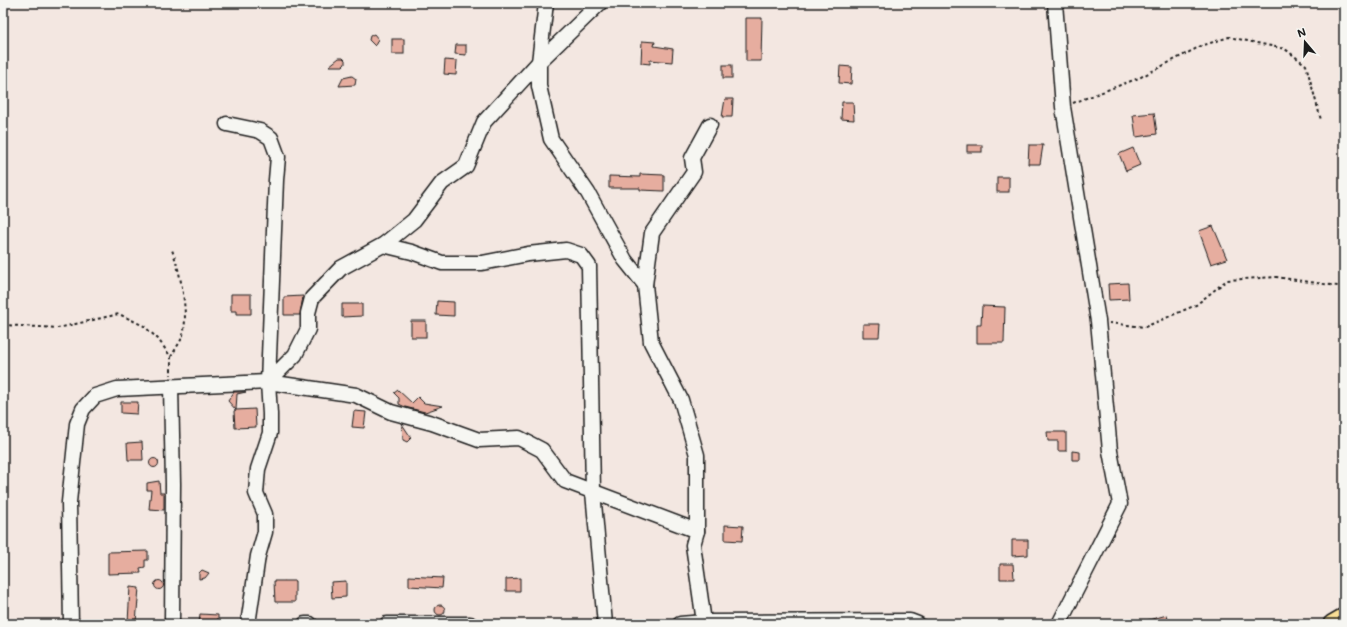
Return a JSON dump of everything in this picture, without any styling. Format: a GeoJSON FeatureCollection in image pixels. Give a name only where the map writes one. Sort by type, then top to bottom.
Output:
{"type":"FeatureCollection","features":[{"type":"Feature","properties":{"kind":"main road"},"geometry":{"type":"LineString","coordinates":[[1332,624],[1344,616]]}},
{"type":"Feature","properties":{"kind":"street"},"geometry":{"type":"LineString","coordinates":[[546,3],[539,62],[539,86],[551,139],[588,193],[625,260],[645,285]]}},
{"type":"Feature","properties":{"kind":"street"},"geometry":{"type":"LineString","coordinates":[[268,382],[295,355],[308,329],[308,313],[312,298],[341,268],[383,245],[414,220],[442,183],[466,166],[484,122],[539,62],[600,3]]}},
{"type":"Feature","properties":{"kind":"street"},"geometry":{"type":"LineString","coordinates":[[1055,3],[1063,107],[1098,321],[1110,451],[1120,504],[1059,624]]}},
{"type":"Feature","properties":{"kind":"street"},"geometry":{"type":"LineString","coordinates":[[227,124],[260,131],[271,138],[278,158],[268,382],[270,433],[258,469],[256,493],[265,514],[265,532],[258,556],[248,624]]}},
{"type":"Feature","properties":{"kind":"street"},"geometry":{"type":"LineString","coordinates":[[704,622],[693,545],[697,531],[697,455],[681,400],[651,342],[645,285],[652,233],[694,172],[692,158],[710,125]]}},
{"type":"Feature","properties":{"kind":"street"},"geometry":{"type":"LineString","coordinates":[[383,245],[412,252],[442,263],[482,263],[528,254],[566,250],[581,255],[588,266],[593,492],[605,624]]}},
{"type":"Feature","properties":{"kind":"street"},"geometry":{"type":"LineString","coordinates":[[71,624],[69,502],[77,424],[83,409],[95,396],[117,389],[268,382],[356,395],[391,412],[432,423],[479,440],[519,438],[542,450],[565,481],[697,531]]}},
{"type":"Feature","properties":{"kind":"street"},"geometry":{"type":"LineString","coordinates":[[171,386],[173,484],[172,624]]}},
{"type":"Feature","properties":{"kind":"street"},"geometry":{"type":"LineString","coordinates":[[680,624],[704,622],[910,621],[918,624]]}},
{"type":"Feature","properties":{"kind":"street"},"geometry":{"type":"LineString","coordinates":[[305,624],[310,624]]}},
{"type":"Feature","properties":{"kind":"street"},"geometry":{"type":"LineString","coordinates":[[379,624],[470,624]]}},
{"type":"Feature","properties":{"kind":"path"},"geometry":{"type":"LineString","coordinates":[[1063,107],[1138,78],[1201,46],[1229,37],[1285,49],[1306,65],[1321,120]]}},
{"type":"Feature","properties":{"kind":"path"},"geometry":{"type":"LineString","coordinates":[[171,386],[171,357],[182,337],[184,320],[182,281],[179,266],[172,250]]}},
{"type":"Feature","properties":{"kind":"path"},"geometry":{"type":"LineString","coordinates":[[1098,321],[1145,327],[1196,305],[1227,280],[1276,278],[1344,287]]}},
{"type":"Feature","properties":{"kind":"path"},"geometry":{"type":"LineString","coordinates":[[3,325],[58,328],[119,314],[144,326],[158,339],[171,357]]}},
{"type":"Feature","properties":{"kind":"building"},"geometry":{"type":"Polygon","coordinates":[[[746,18],[762,18],[761,61],[746,61],[746,18]]]}},
{"type":"Feature","properties":{"kind":"building"},"geometry":{"type":"Polygon","coordinates":[[[374,34],[378,39],[375,46],[369,40],[370,36],[374,34]]]}},
{"type":"Feature","properties":{"kind":"building"},"geometry":{"type":"Polygon","coordinates":[[[392,39],[404,39],[404,54],[392,54],[392,39]]]}},
{"type":"Feature","properties":{"kind":"building"},"geometry":{"type":"Polygon","coordinates":[[[642,41],[655,42],[654,46],[673,49],[672,62],[650,60],[650,64],[641,63],[642,41]]]}},
{"type":"Feature","properties":{"kind":"building"},"geometry":{"type":"Polygon","coordinates":[[[456,45],[466,45],[466,55],[455,54],[456,45]]]}},
{"type":"Feature","properties":{"kind":"building"},"geometry":{"type":"Polygon","coordinates":[[[339,58],[343,58],[345,60],[345,64],[343,66],[329,66],[339,58]]]}},
{"type":"Feature","properties":{"kind":"building"},"geometry":{"type":"Polygon","coordinates":[[[445,60],[457,61],[456,75],[444,74],[445,60]]]}},
{"type":"Feature","properties":{"kind":"building"},"geometry":{"type":"Polygon","coordinates":[[[723,65],[732,65],[732,78],[723,78],[723,65]]]}},
{"type":"Feature","properties":{"kind":"building"},"geometry":{"type":"Polygon","coordinates":[[[840,66],[852,67],[851,84],[839,83],[840,66]]]}},
{"type":"Feature","properties":{"kind":"building"},"geometry":{"type":"Polygon","coordinates":[[[352,76],[356,79],[355,85],[339,86],[343,78],[352,76]]]}},
{"type":"Feature","properties":{"kind":"building"},"geometry":{"type":"Polygon","coordinates":[[[725,99],[733,99],[732,117],[722,117],[725,99]]]}},
{"type":"Feature","properties":{"kind":"building"},"geometry":{"type":"Polygon","coordinates":[[[842,102],[853,102],[854,120],[841,119],[842,102]]]}},
{"type":"Feature","properties":{"kind":"building"},"geometry":{"type":"Polygon","coordinates":[[[1154,113],[1157,134],[1136,137],[1133,115],[1154,113]]]}},
{"type":"Feature","properties":{"kind":"building"},"geometry":{"type":"Polygon","coordinates":[[[967,145],[982,145],[982,152],[967,152],[967,145]]]}},
{"type":"Feature","properties":{"kind":"building"},"geometry":{"type":"Polygon","coordinates":[[[1029,145],[1043,145],[1040,164],[1028,164],[1029,145]]]}},
{"type":"Feature","properties":{"kind":"building"},"geometry":{"type":"Polygon","coordinates":[[[1133,148],[1140,165],[1126,171],[1119,154],[1133,148]]]}},
{"type":"Feature","properties":{"kind":"building"},"geometry":{"type":"Polygon","coordinates":[[[640,174],[664,175],[664,191],[640,190],[640,188],[609,188],[609,176],[640,177],[640,174]]]}},
{"type":"Feature","properties":{"kind":"building"},"geometry":{"type":"Polygon","coordinates":[[[997,177],[1009,177],[1009,192],[997,192],[997,177]]]}},
{"type":"Feature","properties":{"kind":"building"},"geometry":{"type":"Polygon","coordinates":[[[1213,226],[1227,259],[1211,264],[1199,231],[1213,226]]]}},
{"type":"Feature","properties":{"kind":"building"},"geometry":{"type":"Polygon","coordinates":[[[1128,283],[1129,299],[1109,300],[1108,284],[1128,283]]]}},
{"type":"Feature","properties":{"kind":"building"},"geometry":{"type":"Polygon","coordinates":[[[231,294],[251,294],[251,314],[236,314],[236,311],[231,311],[231,294]]]}},
{"type":"Feature","properties":{"kind":"building"},"geometry":{"type":"Polygon","coordinates":[[[303,296],[300,315],[284,315],[284,297],[303,296]]]}},
{"type":"Feature","properties":{"kind":"building"},"geometry":{"type":"Polygon","coordinates":[[[437,301],[454,302],[454,316],[436,315],[437,301]]]}},
{"type":"Feature","properties":{"kind":"building"},"geometry":{"type":"Polygon","coordinates":[[[342,304],[362,304],[362,316],[342,317],[342,304]]]}},
{"type":"Feature","properties":{"kind":"building"},"geometry":{"type":"Polygon","coordinates":[[[982,306],[1005,307],[1004,343],[977,343],[977,325],[981,325],[982,306]]]}},
{"type":"Feature","properties":{"kind":"building"},"geometry":{"type":"Polygon","coordinates":[[[411,321],[426,321],[426,337],[411,337],[411,321]]]}},
{"type":"Feature","properties":{"kind":"building"},"geometry":{"type":"Polygon","coordinates":[[[863,324],[880,324],[879,337],[863,337],[863,324]]]}},
{"type":"Feature","properties":{"kind":"building"},"geometry":{"type":"Polygon","coordinates":[[[398,390],[412,403],[418,397],[424,403],[443,406],[425,412],[405,407],[399,404],[399,398],[394,393],[398,390]]]}},
{"type":"Feature","properties":{"kind":"building"},"geometry":{"type":"Polygon","coordinates":[[[234,392],[246,392],[237,394],[236,410],[228,401],[234,392]]]}},
{"type":"Feature","properties":{"kind":"building"},"geometry":{"type":"Polygon","coordinates":[[[121,402],[138,402],[137,414],[121,413],[121,402]]]}},
{"type":"Feature","properties":{"kind":"building"},"geometry":{"type":"Polygon","coordinates":[[[255,409],[256,427],[235,428],[234,411],[255,409]]]}},
{"type":"Feature","properties":{"kind":"building"},"geometry":{"type":"Polygon","coordinates":[[[354,411],[366,412],[364,428],[352,427],[354,411]]]}},
{"type":"Feature","properties":{"kind":"building"},"geometry":{"type":"Polygon","coordinates":[[[402,424],[411,438],[407,442],[403,440],[402,424]]]}},
{"type":"Feature","properties":{"kind":"building"},"geometry":{"type":"Polygon","coordinates":[[[1047,432],[1066,432],[1066,451],[1058,451],[1058,441],[1048,441],[1047,432]]]}},
{"type":"Feature","properties":{"kind":"building"},"geometry":{"type":"Polygon","coordinates":[[[142,442],[143,460],[128,460],[127,443],[142,442]]]}},
{"type":"Feature","properties":{"kind":"building"},"geometry":{"type":"Polygon","coordinates":[[[1072,451],[1080,452],[1080,460],[1072,460],[1072,451]]]}},
{"type":"Feature","properties":{"kind":"building"},"geometry":{"type":"Polygon","coordinates":[[[154,458],[159,463],[154,468],[149,463],[154,458]]]}},
{"type":"Feature","properties":{"kind":"building"},"geometry":{"type":"Polygon","coordinates":[[[159,481],[160,493],[164,493],[164,510],[149,509],[151,490],[147,490],[147,483],[159,481]]]}},
{"type":"Feature","properties":{"kind":"building"},"geometry":{"type":"Polygon","coordinates":[[[725,525],[743,526],[742,541],[725,540],[725,525]]]}},
{"type":"Feature","properties":{"kind":"building"},"geometry":{"type":"Polygon","coordinates":[[[1012,540],[1028,540],[1028,555],[1012,556],[1012,540]]]}},
{"type":"Feature","properties":{"kind":"building"},"geometry":{"type":"Polygon","coordinates":[[[148,551],[148,560],[145,560],[145,567],[140,568],[141,573],[108,574],[108,552],[148,551]]]}},
{"type":"Feature","properties":{"kind":"building"},"geometry":{"type":"Polygon","coordinates":[[[1000,564],[1013,564],[1014,579],[1000,579],[1000,564]]]}},
{"type":"Feature","properties":{"kind":"building"},"geometry":{"type":"Polygon","coordinates":[[[202,570],[209,573],[205,578],[199,579],[199,573],[202,570]]]}},
{"type":"Feature","properties":{"kind":"building"},"geometry":{"type":"Polygon","coordinates":[[[409,576],[443,578],[442,588],[409,586],[409,576]]]}},
{"type":"Feature","properties":{"kind":"building"},"geometry":{"type":"Polygon","coordinates":[[[520,578],[520,591],[506,591],[506,579],[520,578]]]}},
{"type":"Feature","properties":{"kind":"building"},"geometry":{"type":"Polygon","coordinates":[[[157,581],[161,581],[163,585],[161,589],[157,589],[155,587],[155,583],[157,581]]]}},
{"type":"Feature","properties":{"kind":"building"},"geometry":{"type":"Polygon","coordinates":[[[274,581],[295,581],[295,602],[275,602],[274,581]]]}},
{"type":"Feature","properties":{"kind":"building"},"geometry":{"type":"Polygon","coordinates":[[[346,581],[346,597],[332,598],[331,582],[346,581]]]}},
{"type":"Feature","properties":{"kind":"building"},"geometry":{"type":"Polygon","coordinates":[[[130,587],[139,588],[136,622],[128,622],[130,587]]]}},
{"type":"Feature","properties":{"kind":"building"},"geometry":{"type":"Polygon","coordinates":[[[438,605],[442,605],[444,606],[444,614],[438,615],[435,612],[435,608],[438,605]]]}},
{"type":"Feature","properties":{"kind":"building"},"geometry":{"type":"Polygon","coordinates":[[[200,614],[218,615],[218,624],[199,623],[200,614]]]}},
{"type":"Feature","properties":{"kind":"building"},"geometry":{"type":"Polygon","coordinates":[[[1167,615],[1169,624],[1145,624],[1145,621],[1167,615]]]}}]}
